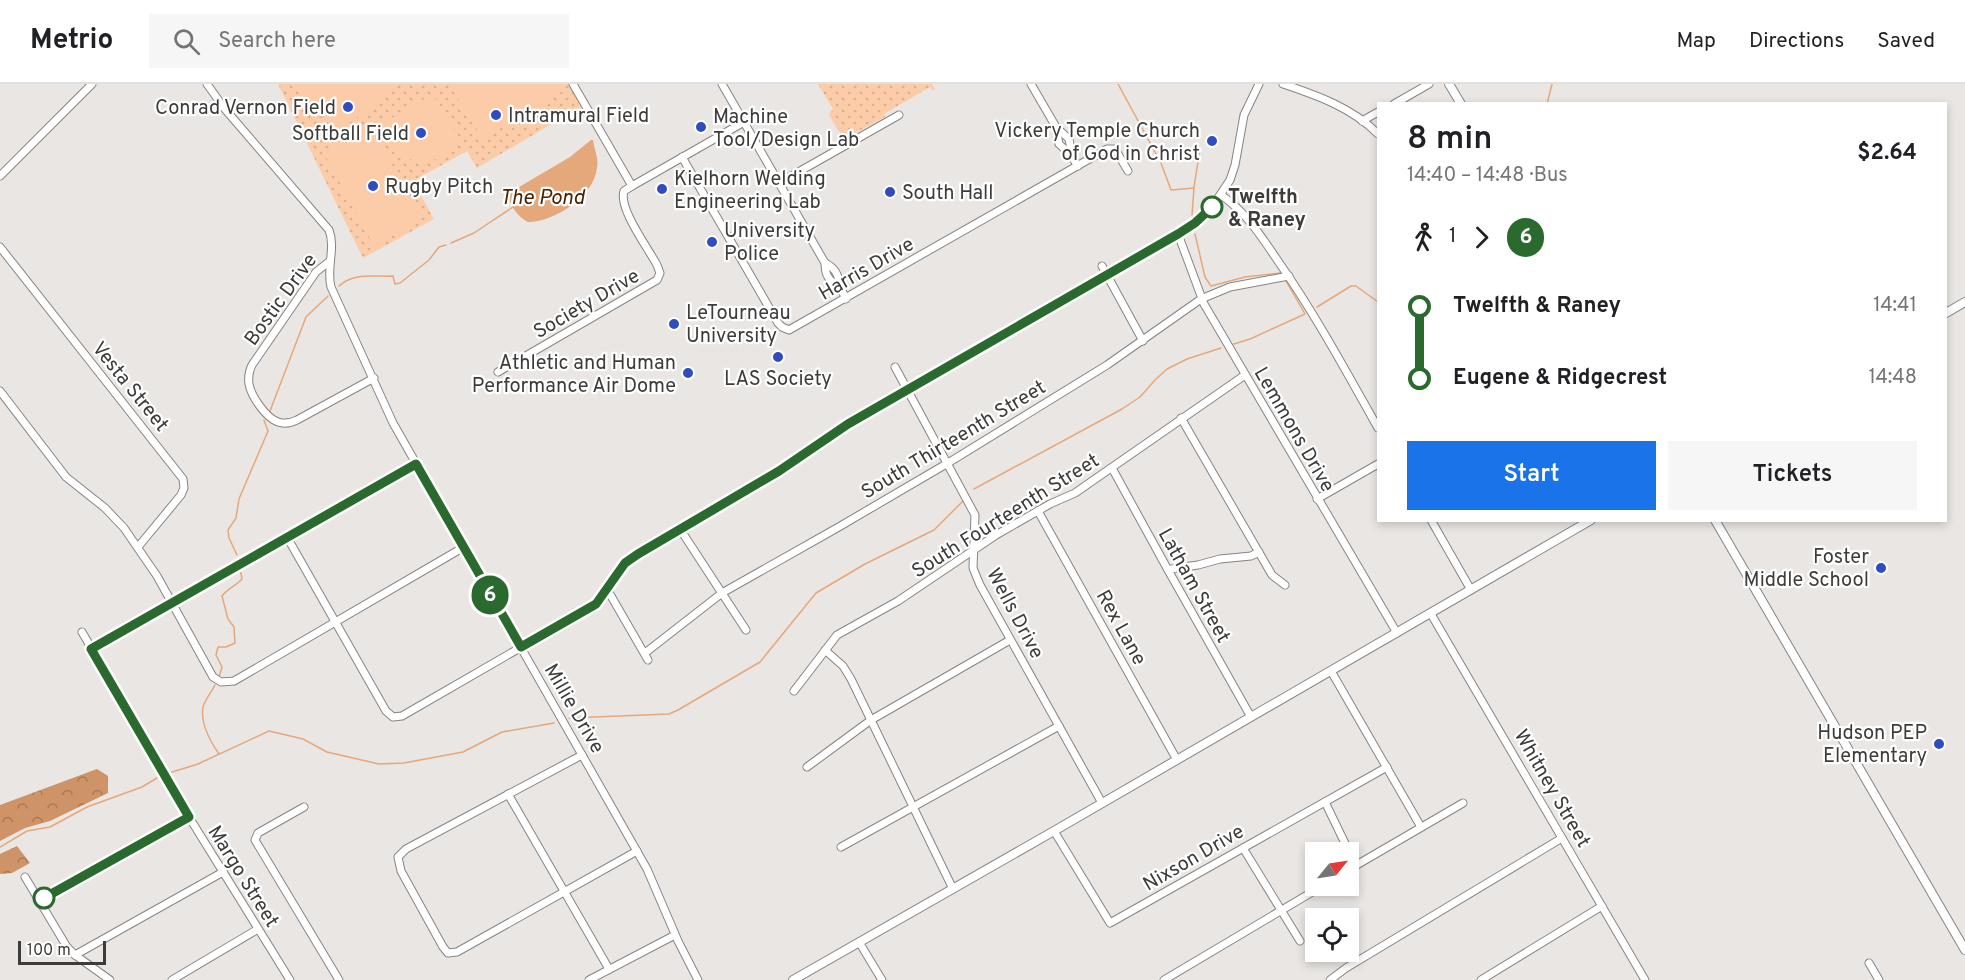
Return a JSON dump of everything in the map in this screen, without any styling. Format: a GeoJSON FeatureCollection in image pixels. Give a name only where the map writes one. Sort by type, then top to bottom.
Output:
{"type":"FeatureCollection","features":[{"type":"Feature","properties":{"kind":"street"},"geometry":{"type":"LineString","coordinates":[[0,176],[92,84]]}},
{"type":"Feature","properties":{"kind":"street","name":"Bostic Drive"},"geometry":{"type":"LineString","coordinates":[[207,84],[229,114],[326,226],[332,238],[330,261],[316,272],[252,365],[248,377],[250,389],[268,416],[278,422],[288,423],[374,378]]}},
{"type":"Feature","properties":{"kind":"street"},"geometry":{"type":"LineString","coordinates":[[573,84],[632,186],[744,122]]}},
{"type":"Feature","properties":{"kind":"street"},"geometry":{"type":"LineString","coordinates":[[723,84],[825,263],[828,278],[839,286],[846,298]]}},
{"type":"Feature","properties":{"kind":"street"},"geometry":{"type":"LineString","coordinates":[[1031,84],[1056,127],[1068,137],[1077,166]]}},
{"type":"Feature","properties":{"kind":"street"},"geometry":{"type":"LineString","coordinates":[[287,537],[386,711],[393,717],[402,716],[596,604],[625,563],[787,466],[848,424],[1178,234],[1205,214],[1221,195],[1235,165],[1244,115],[1259,84]]}},
{"type":"Feature","properties":{"kind":"street"},"geometry":{"type":"LineString","coordinates":[[1283,84],[1316,96],[1362,121],[1377,133]]}},
{"type":"Feature","properties":{"kind":"street"},"geometry":{"type":"LineString","coordinates":[[1398,102],[1429,84]]}},
{"type":"Feature","properties":{"kind":"street"},"geometry":{"type":"LineString","coordinates":[[1449,84],[1460,102]]}},
{"type":"Feature","properties":{"kind":"street"},"geometry":{"type":"LineString","coordinates":[[1362,121],[1377,113]]}},
{"type":"Feature","properties":{"kind":"street"},"geometry":{"type":"LineString","coordinates":[[779,183],[899,115]]}},
{"type":"Feature","properties":{"kind":"street"},"geometry":{"type":"LineString","coordinates":[[1056,127],[1059,144],[1072,155]]}},
{"type":"Feature","properties":{"kind":"street","name":"Harris Drive"},"geometry":{"type":"LineString","coordinates":[[682,157],[782,327],[789,330],[1112,148],[1116,150],[1128,171]]}},
{"type":"Feature","properties":{"kind":"street","name":"Society Drive"},"geometry":{"type":"LineString","coordinates":[[498,372],[652,285],[658,279],[660,273],[657,265],[623,200],[624,191],[632,186]]}},
{"type":"Feature","properties":{"kind":"street"},"geometry":{"type":"LineString","coordinates":[[1221,195],[1252,222],[1289,276],[1377,426]]}},
{"type":"Feature","properties":{"kind":"street","name":"Lemmons Drive"},"geometry":{"type":"LineString","coordinates":[[1178,234],[1201,299],[1397,633]]}},
{"type":"Feature","properties":{"kind":"street","name":"Vesta Street"},"geometry":{"type":"LineString","coordinates":[[0,247],[183,479],[184,488],[181,495],[138,547]]}},
{"type":"Feature","properties":{"kind":"street","name":"Millie Drive"},"geometry":{"type":"LineString","coordinates":[[330,261],[331,286],[390,417],[637,851],[698,980]]}},
{"type":"Feature","properties":{"kind":"street"},"geometry":{"type":"LineString","coordinates":[[1102,266],[1143,341]]}},
{"type":"Feature","properties":{"kind":"street","name":"South Thirteenth Street"},"geometry":{"type":"LineString","coordinates":[[607,589],[647,657],[722,593],[948,463],[1143,341],[1201,299],[1230,287],[1289,276]]}},
{"type":"Feature","properties":{"kind":"street"},"geometry":{"type":"LineString","coordinates":[[1947,312],[1965,302]]}},
{"type":"Feature","properties":{"kind":"street","name":"Wells Drive"},"geometry":{"type":"LineString","coordinates":[[895,367],[975,515],[973,568],[1010,640],[1102,803]]}},
{"type":"Feature","properties":{"kind":"street","name":"South Fourteenth Street"},"geometry":{"type":"LineString","coordinates":[[794,691],[837,635],[898,601],[996,535],[1075,493],[1245,375]]}},
{"type":"Feature","properties":{"kind":"street"},"geometry":{"type":"LineString","coordinates":[[0,391],[66,477],[115,518],[138,547],[173,603],[211,673],[221,682],[234,681],[464,547]]}},
{"type":"Feature","properties":{"kind":"street"},"geometry":{"type":"LineString","coordinates":[[1181,418],[1273,577],[1285,585]]}},
{"type":"Feature","properties":{"kind":"street"},"geometry":{"type":"LineString","coordinates":[[91,649],[416,464]]}},
{"type":"Feature","properties":{"kind":"street"},"geometry":{"type":"LineString","coordinates":[[1317,499],[1377,465]]}},
{"type":"Feature","properties":{"kind":"street","name":"Latham Street"},"geometry":{"type":"LineString","coordinates":[[1112,468],[1251,717]]}},
{"type":"Feature","properties":{"kind":"street","name":"Rex Lane"},"geometry":{"type":"LineString","coordinates":[[1038,511],[1177,760]]}},
{"type":"Feature","properties":{"kind":"street"},"geometry":{"type":"LineString","coordinates":[[1432,522],[1471,590]]}},
{"type":"Feature","properties":{"kind":"street"},"geometry":{"type":"LineString","coordinates":[[792,980],[1588,522]]}},
{"type":"Feature","properties":{"kind":"street"},"geometry":{"type":"LineString","coordinates":[[1716,522],[1965,950]]}},
{"type":"Feature","properties":{"kind":"street"},"geometry":{"type":"LineString","coordinates":[[680,529],[746,630]]}},
{"type":"Feature","properties":{"kind":"street"},"geometry":{"type":"LineString","coordinates":[[1168,570],[1220,559],[1251,556],[1259,552]]}},
{"type":"Feature","properties":{"kind":"street","name":"Whitney Street"},"geometry":{"type":"LineString","coordinates":[[1431,614],[1645,980]]}},
{"type":"Feature","properties":{"kind":"street","name":"Margo Street"},"geometry":{"type":"LineString","coordinates":[[82,632],[189,817],[290,980]]}},
{"type":"Feature","properties":{"kind":"street"},"geometry":{"type":"LineString","coordinates":[[807,767],[871,720],[1010,640]]}},
{"type":"Feature","properties":{"kind":"street"},"geometry":{"type":"LineString","coordinates":[[825,650],[843,666],[953,889]]}},
{"type":"Feature","properties":{"kind":"street"},"geometry":{"type":"LineString","coordinates":[[1331,671],[1421,827]]}},
{"type":"Feature","properties":{"kind":"street"},"geometry":{"type":"LineString","coordinates":[[841,847],[1059,726]]}},
{"type":"Feature","properties":{"kind":"street"},"geometry":{"type":"LineString","coordinates":[[582,755],[406,849],[398,858],[399,866],[411,890],[443,947],[451,953],[457,952],[637,851]]}},
{"type":"Feature","properties":{"kind":"street","name":"Nixson Drive"},"geometry":{"type":"LineString","coordinates":[[1054,831],[1110,923],[1387,767]]}},
{"type":"Feature","properties":{"kind":"street"},"geometry":{"type":"LineString","coordinates":[[508,794],[609,969]]}},
{"type":"Feature","properties":{"kind":"street"},"geometry":{"type":"LineString","coordinates":[[1325,802],[1344,842]]}},
{"type":"Feature","properties":{"kind":"street"},"geometry":{"type":"LineString","coordinates":[[1359,864],[1463,803]]}},
{"type":"Feature","properties":{"kind":"street"},"geometry":{"type":"LineString","coordinates":[[304,807],[255,837],[256,843],[339,980]]}},
{"type":"Feature","properties":{"kind":"street"},"geometry":{"type":"LineString","coordinates":[[39,902],[189,817]]}},
{"type":"Feature","properties":{"kind":"street"},"geometry":{"type":"LineString","coordinates":[[1330,980],[1346,968],[1563,838]]}},
{"type":"Feature","properties":{"kind":"street"},"geometry":{"type":"LineString","coordinates":[[1243,848],[1300,941]]}},
{"type":"Feature","properties":{"kind":"street"},"geometry":{"type":"LineString","coordinates":[[75,955],[223,872]]}},
{"type":"Feature","properties":{"kind":"street"},"geometry":{"type":"LineString","coordinates":[[25,877],[59,936],[75,955],[110,980]]}},
{"type":"Feature","properties":{"kind":"street"},"geometry":{"type":"LineString","coordinates":[[1164,980],[1306,896]]}},
{"type":"Feature","properties":{"kind":"street"},"geometry":{"type":"LineString","coordinates":[[1481,980],[1602,906]]}},
{"type":"Feature","properties":{"kind":"street"},"geometry":{"type":"LineString","coordinates":[[172,980],[258,929]]}},
{"type":"Feature","properties":{"kind":"street"},"geometry":{"type":"LineString","coordinates":[[589,980],[675,935]]}},
{"type":"Feature","properties":{"kind":"street"},"geometry":{"type":"LineString","coordinates":[[859,942],[882,980]]}},
{"type":"Feature","properties":{"kind":"street"},"geometry":{"type":"LineString","coordinates":[[1869,963],[1879,980]]}},
{"type":"Feature","properties":{"kind":"shaded area"},"geometry":{"type":"Polygon","coordinates":[[[278,84],[573,84],[584,105],[477,168],[467,151],[413,181],[434,219],[363,258],[278,84]]]}},
{"type":"Feature","properties":{"kind":"shaded area","name":"Conrad Vernon Field"},"geometry":{"type":"Polygon","coordinates":[[[294,84],[394,84],[378,104],[334,132],[318,104],[306,104],[294,84]]]}},
{"type":"Feature","properties":{"kind":"shaded area","name":"Intramural Field"},"geometry":{"type":"Polygon","coordinates":[[[455,84],[559,84],[563,91],[483,139],[451,87],[455,84]]]}},
{"type":"Feature","properties":{"kind":"shaded area"},"geometry":{"type":"Polygon","coordinates":[[[818,84],[932,84],[935,89],[933,91],[930,87],[884,114],[885,117],[844,139],[829,115],[833,109],[818,84]]]}},
{"type":"Feature","properties":{"kind":"shaded area","name":"Softball Field"},"geometry":{"type":"Polygon","coordinates":[[[429,96],[435,98],[462,142],[451,152],[439,158],[426,161],[415,160],[404,156],[395,148],[385,122],[429,96]]]}},
{"type":"Feature","properties":{"kind":"shaded area","name":"Rugby Pitch"},"geometry":{"type":"Polygon","coordinates":[[[371,125],[422,220],[374,246],[323,152],[371,125]]]}},
{"type":"Feature","properties":{"kind":"green space"},"geometry":{"type":"Polygon","coordinates":[[[97,769],[108,776],[108,793],[50,821],[25,828],[0,841],[0,805],[97,769]]]}},
{"type":"Feature","properties":{"kind":"green space"},"geometry":{"type":"Polygon","coordinates":[[[17,846],[30,863],[12,873],[0,874],[0,854],[17,846]]]}},
{"type":"Feature","properties":{"kind":"water","name":"The Pond"},"geometry":{"type":"Polygon","coordinates":[[[593,140],[597,157],[597,168],[589,188],[572,206],[550,218],[528,222],[514,210],[509,193],[570,157],[593,140]]]}},
{"type":"Feature","properties":{"kind":"waterway"},"geometry":{"type":"LineString","coordinates":[[1118,84],[1161,163],[1171,190],[1194,188],[1192,215]]}},
{"type":"Feature","properties":{"kind":"waterway"},"geometry":{"type":"LineString","coordinates":[[1548,102],[1552,84]]}},
{"type":"Feature","properties":{"kind":"waterway"},"geometry":{"type":"LineString","coordinates":[[1194,187],[1200,149]]}},
{"type":"Feature","properties":{"kind":"waterway"},"geometry":{"type":"LineString","coordinates":[[451,243],[474,233],[513,207]]}},
{"type":"Feature","properties":{"kind":"waterway"},"geometry":{"type":"LineString","coordinates":[[1195,234],[1205,277],[1211,286],[1245,277],[1280,273]]}},
{"type":"Feature","properties":{"kind":"waterway"},"geometry":{"type":"LineString","coordinates":[[339,286],[351,279],[364,276],[393,276],[395,284],[400,283],[429,260],[439,247],[446,245]]}},
{"type":"Feature","properties":{"kind":"waterway"},"geometry":{"type":"LineString","coordinates":[[1234,344],[1305,314],[1286,281]]}},
{"type":"Feature","properties":{"kind":"waterway"},"geometry":{"type":"LineString","coordinates":[[1317,307],[1351,286],[1356,286],[1377,301]]}},
{"type":"Feature","properties":{"kind":"waterway"},"geometry":{"type":"LineString","coordinates":[[270,411],[306,317],[328,296]]}},
{"type":"Feature","properties":{"kind":"waterway"},"geometry":{"type":"LineString","coordinates":[[974,489],[1122,409],[1140,397],[1167,369],[1187,359],[1221,348]]}},
{"type":"Feature","properties":{"kind":"waterway"},"geometry":{"type":"LineString","coordinates":[[237,555],[228,530],[236,518],[239,499],[268,431],[264,420]]}},
{"type":"Feature","properties":{"kind":"waterway"},"geometry":{"type":"LineString","coordinates":[[569,718],[669,714],[678,710],[760,662],[816,593],[865,564],[934,530],[963,501]]}},
{"type":"Feature","properties":{"kind":"waterway"},"geometry":{"type":"LineString","coordinates":[[219,677],[222,667],[216,655],[218,647],[226,647],[235,643],[234,627],[228,619],[222,596],[242,579],[240,569]]}},
{"type":"Feature","properties":{"kind":"waterway"},"geometry":{"type":"LineString","coordinates":[[215,685],[204,704],[202,713],[207,732],[219,754]]}},
{"type":"Feature","properties":{"kind":"waterway"},"geometry":{"type":"LineString","coordinates":[[169,773],[198,764],[269,731],[303,739],[327,752],[379,764],[404,763],[463,752],[502,732],[554,723]]}},
{"type":"Feature","properties":{"kind":"waterway"},"geometry":{"type":"LineString","coordinates":[[0,847],[27,831],[50,827],[87,807],[142,787],[157,778]]}},
{"type":"Feature","properties":{"kind":"bus line","name":"6"},"geometry":{"type":"LineString","coordinates":[[44,898],[189,817],[91,649],[416,464],[521,647],[596,604],[625,563],[638,554],[779,471],[848,424],[1178,234],[1195,223],[1212,207]]}},
{"type":"Feature","properties":{"kind":"place","name":"Conrad Vernon Field"},"geometry":{"type":"Point","coordinates":[348,107]}},
{"type":"Feature","properties":{"kind":"place","name":"Intramural Field"},"geometry":{"type":"Point","coordinates":[496,115]}},
{"type":"Feature","properties":{"kind":"place","name":"Machine Tool/Design Lab"},"geometry":{"type":"Point","coordinates":[701,127]}},
{"type":"Feature","properties":{"kind":"place","name":"Softball Field"},"geometry":{"type":"Point","coordinates":[421,133]}},
{"type":"Feature","properties":{"kind":"place","name":"Vickery Temple Church of God in Christ"},"geometry":{"type":"Point","coordinates":[1212,141]}},
{"type":"Feature","properties":{"kind":"place","name":"Rugby Pitch"},"geometry":{"type":"Point","coordinates":[373,186]}},
{"type":"Feature","properties":{"kind":"place","name":"Kielhorn Welding Engineering Lab"},"geometry":{"type":"Point","coordinates":[662,189]}},
{"type":"Feature","properties":{"kind":"place","name":"South Hall"},"geometry":{"type":"Point","coordinates":[890,192]}},
{"type":"Feature","properties":{"kind":"place","name":"Twelfth & Raney"},"geometry":{"type":"Point","coordinates":[1212,207]}},
{"type":"Feature","properties":{"kind":"place","name":"University Police"},"geometry":{"type":"Point","coordinates":[712,242]}},
{"type":"Feature","properties":{"kind":"place","name":"LeTourneau University"},"geometry":{"type":"Point","coordinates":[674,324]}},
{"type":"Feature","properties":{"kind":"place","name":"LAS Society"},"geometry":{"type":"Point","coordinates":[778,357]}},
{"type":"Feature","properties":{"kind":"place","name":"Athletic and Human Performance Air Dome"},"geometry":{"type":"Point","coordinates":[688,373]}},
{"type":"Feature","properties":{"kind":"place","name":"Foster Middle School"},"geometry":{"type":"Point","coordinates":[1881,568]}},
{"type":"Feature","properties":{"kind":"place","name":"Hudson PEP Elementary"},"geometry":{"type":"Point","coordinates":[1939,744]}}]}
